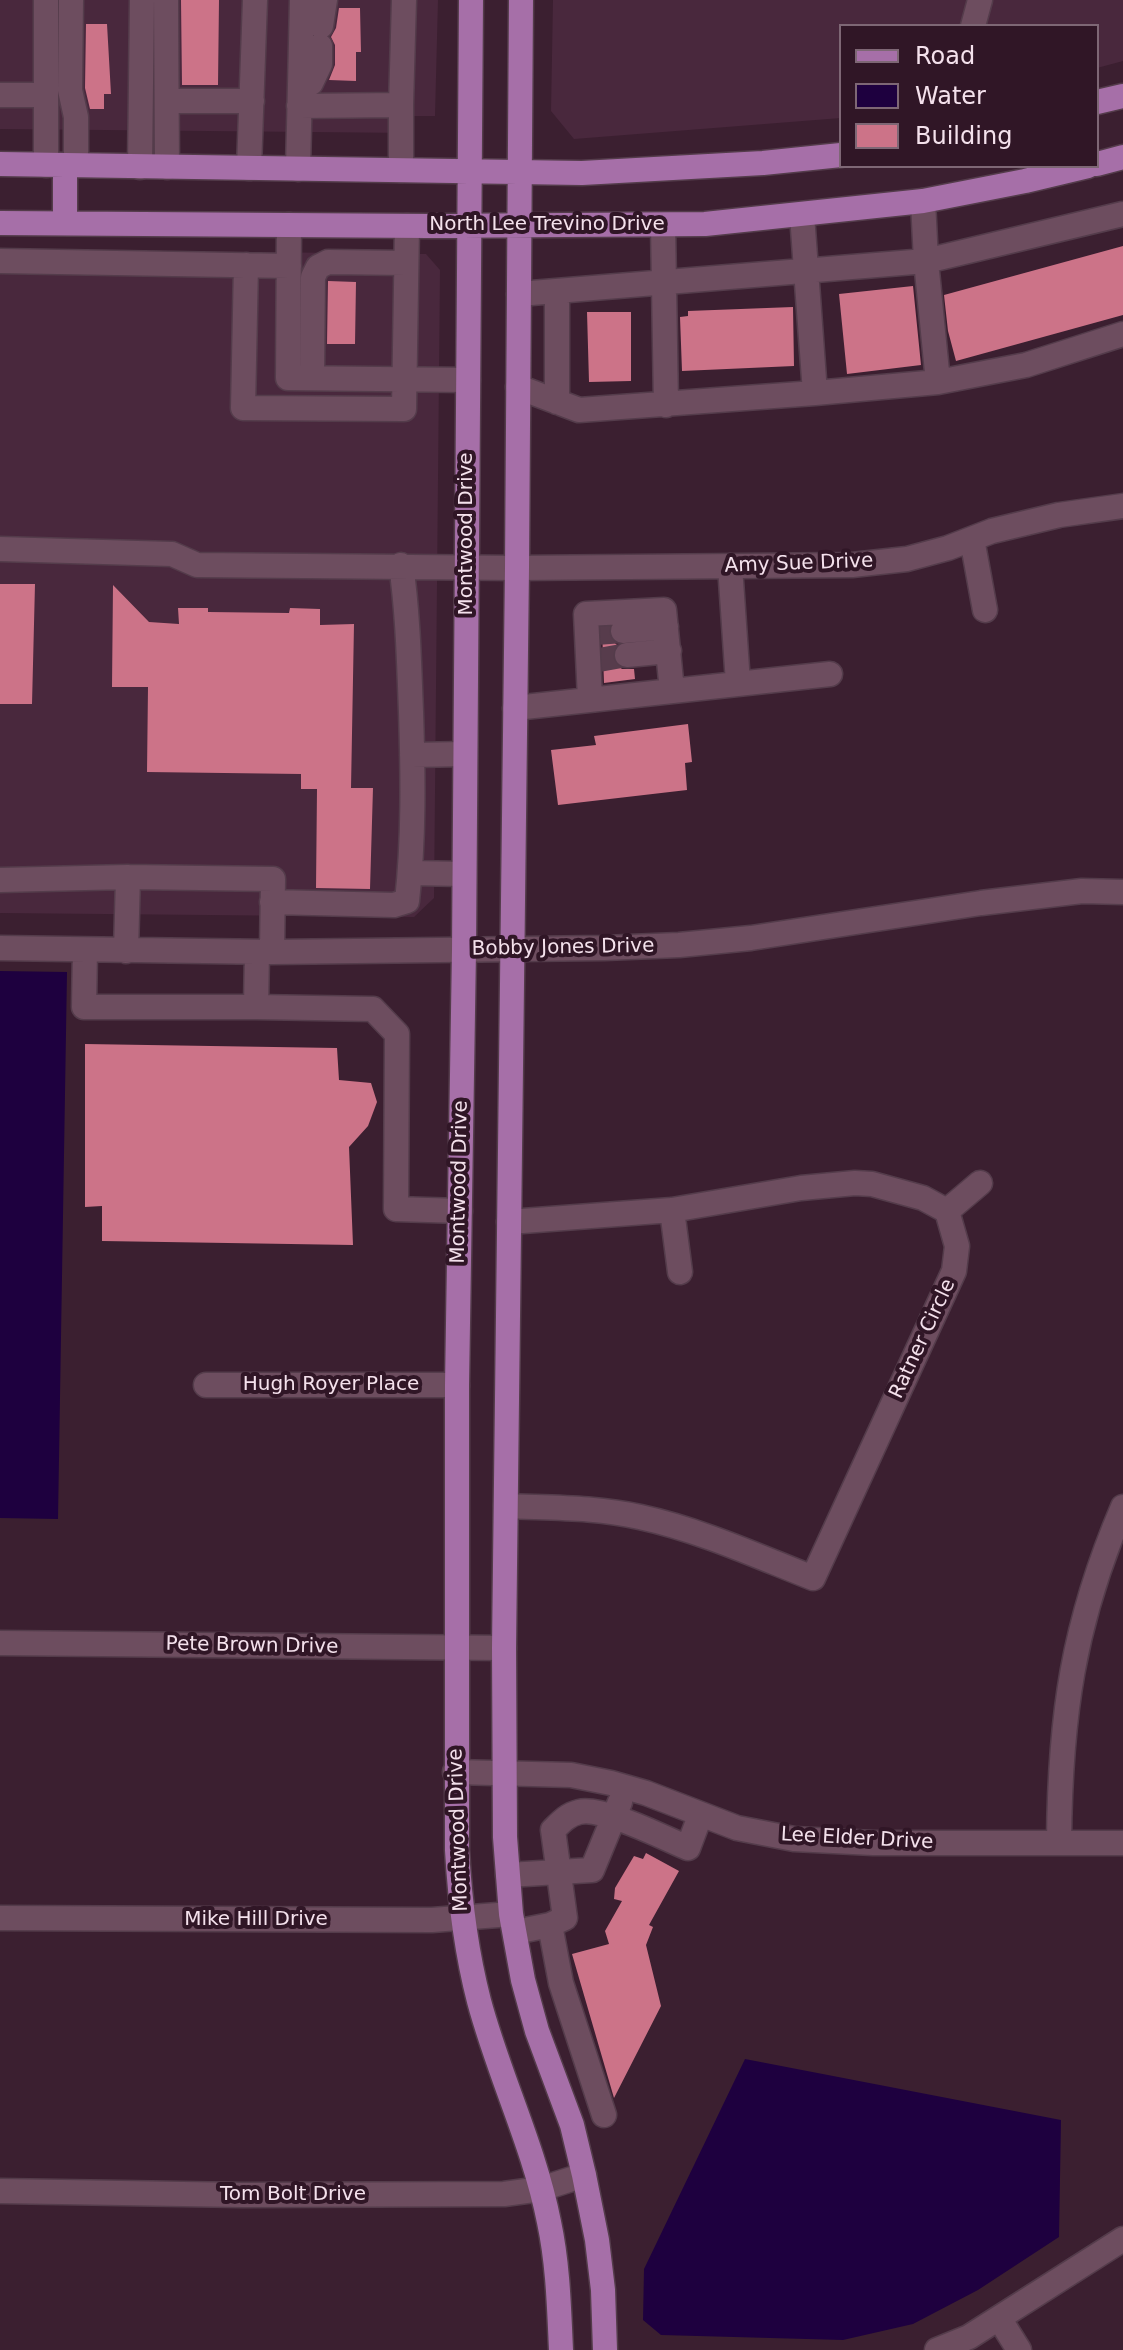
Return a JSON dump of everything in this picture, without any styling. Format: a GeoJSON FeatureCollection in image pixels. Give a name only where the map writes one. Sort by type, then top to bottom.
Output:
{"type":"FeatureCollection","features":[{"type":"Feature","properties":{"kind":"main road","name":"Montwood Drive"},"geometry":{"type":"LineString","coordinates":[[471,0],[455,1772],[461,1917],[479,2001],[541,2189],[555,2255],[561,2350]]}},
{"type":"Feature","properties":{"kind":"main road"},"geometry":{"type":"LineString","coordinates":[[521,0],[503,1772],[508,1875],[523,1980],[537,2031],[572,2125],[584,2175],[597,2240],[605,2350]]}},
{"type":"Feature","properties":{"kind":"main road"},"geometry":{"type":"LineString","coordinates":[[1099,102],[1123,96]]}},
{"type":"Feature","properties":{"kind":"main road"},"geometry":{"type":"LineString","coordinates":[[0,164],[582,173],[763,163],[839,155]]}},
{"type":"Feature","properties":{"kind":"main road"},"geometry":{"type":"LineString","coordinates":[[1099,163],[1123,157]]}},
{"type":"Feature","properties":{"kind":"main road"},"geometry":{"type":"LineString","coordinates":[[62,165],[65,223]]}},
{"type":"Feature","properties":{"kind":"main road","name":"North Lee Trevino Drive"},"geometry":{"type":"LineString","coordinates":[[0,223],[407,226],[705,224],[923,201],[1080,168]]}},
{"type":"Feature","properties":{"kind":"street"},"geometry":{"type":"LineString","coordinates":[[46,0],[46,95],[62,165]]}},
{"type":"Feature","properties":{"kind":"street"},"geometry":{"type":"LineString","coordinates":[[62,165],[76,117],[70,90],[71,0]]}},
{"type":"Feature","properties":{"kind":"street"},"geometry":{"type":"LineString","coordinates":[[140,167],[142,0]]}},
{"type":"Feature","properties":{"kind":"street"},"geometry":{"type":"LineString","coordinates":[[166,0],[167,167]]}},
{"type":"Feature","properties":{"kind":"street"},"geometry":{"type":"LineString","coordinates":[[249,168],[255,0]]}},
{"type":"Feature","properties":{"kind":"street"},"geometry":{"type":"LineString","coordinates":[[298,169],[302,0]]}},
{"type":"Feature","properties":{"kind":"street"},"geometry":{"type":"LineString","coordinates":[[300,97],[320,64],[325,0]]}},
{"type":"Feature","properties":{"kind":"street"},"geometry":{"type":"LineString","coordinates":[[401,170],[404,0]]}},
{"type":"Feature","properties":{"kind":"street"},"geometry":{"type":"LineString","coordinates":[[974,24],[980,0]]}},
{"type":"Feature","properties":{"kind":"street"},"geometry":{"type":"LineString","coordinates":[[0,95],[46,95]]}},
{"type":"Feature","properties":{"kind":"street"},"geometry":{"type":"LineString","coordinates":[[300,97],[401,105]]}},
{"type":"Feature","properties":{"kind":"street"},"geometry":{"type":"LineString","coordinates":[[167,101],[252,101]]}},
{"type":"Feature","properties":{"kind":"street"},"geometry":{"type":"LineString","coordinates":[[923,201],[938,382]]}},
{"type":"Feature","properties":{"kind":"street"},"geometry":{"type":"LineString","coordinates":[[519,294],[926,261],[1123,214]]}},
{"type":"Feature","properties":{"kind":"street"},"geometry":{"type":"LineString","coordinates":[[802,215],[815,393]]}},
{"type":"Feature","properties":{"kind":"street"},"geometry":{"type":"LineString","coordinates":[[65,223],[79,262]]}},
{"type":"Feature","properties":{"kind":"street"},"geometry":{"type":"LineString","coordinates":[[289,225],[288,378],[468,380]]}},
{"type":"Feature","properties":{"kind":"street"},"geometry":{"type":"LineString","coordinates":[[663,225],[666,405]]}},
{"type":"Feature","properties":{"kind":"street"},"geometry":{"type":"LineString","coordinates":[[246,265],[243,408],[404,409],[407,226]]}},
{"type":"Feature","properties":{"kind":"street"},"geometry":{"type":"LineString","coordinates":[[0,261],[289,266]]}},
{"type":"Feature","properties":{"kind":"street"},"geometry":{"type":"LineString","coordinates":[[301,408],[307,378],[313,277],[318,267],[328,262],[406,263]]}},
{"type":"Feature","properties":{"kind":"street"},"geometry":{"type":"LineString","coordinates":[[557,291],[557,402]]}},
{"type":"Feature","properties":{"kind":"street"},"geometry":{"type":"LineString","coordinates":[[518,387],[579,410],[815,393],[938,382],[1026,365],[1123,334]]}},
{"type":"Feature","properties":{"kind":"street"},"geometry":{"type":"LineString","coordinates":[[349,408],[350,378]]}},
{"type":"Feature","properties":{"kind":"street","name":"Amy Sue Drive"},"geometry":{"type":"LineString","coordinates":[[0,549],[172,554],[197,565],[517,568],[852,565],[907,559],[992,531],[1059,515],[1123,506]]}},
{"type":"Feature","properties":{"kind":"street"},"geometry":{"type":"LineString","coordinates":[[972,539],[985,610]]}},
{"type":"Feature","properties":{"kind":"street"},"geometry":{"type":"LineString","coordinates":[[272,902],[394,905],[407,901],[412,755],[407,611],[401,565]]}},
{"type":"Feature","properties":{"kind":"street"},"geometry":{"type":"LineString","coordinates":[[730,566],[738,683]]}},
{"type":"Feature","properties":{"kind":"street"},"geometry":{"type":"LineString","coordinates":[[590,699],[593,647],[586,614],[664,610],[672,691]]}},
{"type":"Feature","properties":{"kind":"street"},"geometry":{"type":"LineString","coordinates":[[625,643],[667,640]]}},
{"type":"Feature","properties":{"kind":"street"},"geometry":{"type":"LineString","coordinates":[[515,708],[830,674]]}},
{"type":"Feature","properties":{"kind":"street"},"geometry":{"type":"LineString","coordinates":[[412,755],[465,754]]}},
{"type":"Feature","properties":{"kind":"street"},"geometry":{"type":"LineString","coordinates":[[410,873],[464,874]]}},
{"type":"Feature","properties":{"kind":"street"},"geometry":{"type":"LineString","coordinates":[[126,951],[128,877]]}},
{"type":"Feature","properties":{"kind":"street"},"geometry":{"type":"LineString","coordinates":[[0,880],[128,877],[273,879],[256,1007]]}},
{"type":"Feature","properties":{"kind":"street","name":"Bobby Jones Drive"},"geometry":{"type":"LineString","coordinates":[[0,948],[264,952],[679,945],[751,938],[1054,894],[1123,892]]}},
{"type":"Feature","properties":{"kind":"street"},"geometry":{"type":"LineString","coordinates":[[85,950],[84,1007],[373,1009],[397,1034],[396,1209],[460,1211]]}},
{"type":"Feature","properties":{"kind":"street"},"geometry":{"type":"LineString","coordinates":[[509,1222],[672,1210],[801,1188],[855,1183],[872,1184],[923,1198],[947,1211],[980,1183]]}},
{"type":"Feature","properties":{"kind":"street"},"geometry":{"type":"LineString","coordinates":[[672,1210],[680,1272]]}},
{"type":"Feature","properties":{"kind":"street","name":"Ratner Circle"},"geometry":{"type":"LineString","coordinates":[[506,1506],[640,1517],[725,1544],[813,1578],[954,1271],[957,1246],[947,1211]]}},
{"type":"Feature","properties":{"kind":"street","name":"Hugh Royer Place"},"geometry":{"type":"LineString","coordinates":[[206,1385],[457,1385]]}},
{"type":"Feature","properties":{"kind":"street"},"geometry":{"type":"LineString","coordinates":[[1059,1842],[1063,1729],[1072,1664],[1086,1606],[1123,1507]]}},
{"type":"Feature","properties":{"kind":"street","name":"Pete Brown Drive"},"geometry":{"type":"LineString","coordinates":[[0,1643],[504,1648]]}},
{"type":"Feature","properties":{"kind":"street","name":"Lee Elder Drive"},"geometry":{"type":"LineString","coordinates":[[455,1772],[571,1775],[626,1787],[737,1828],[794,1839],[873,1843],[1123,1843]]}},
{"type":"Feature","properties":{"kind":"street"},"geometry":{"type":"LineString","coordinates":[[508,1875],[592,1870],[626,1787]]}},
{"type":"Feature","properties":{"kind":"street"},"geometry":{"type":"LineString","coordinates":[[604,2115],[561,1983],[550,1925],[565,1918],[553,1830],[566,1817],[582,1811],[614,1817],[688,1848],[700,1816]]}},
{"type":"Feature","properties":{"kind":"street","name":"Mike Hill Drive"},"geometry":{"type":"LineString","coordinates":[[0,1918],[432,1920],[461,1917],[550,1925]]}},
{"type":"Feature","properties":{"kind":"street"},"geometry":{"type":"LineString","coordinates":[[561,2096],[594,2086]]}},
{"type":"Feature","properties":{"kind":"street","name":"Tom Bolt Drive"},"geometry":{"type":"LineString","coordinates":[[0,2191],[436,2196],[504,2194],[541,2189],[584,2175]]}},
{"type":"Feature","properties":{"kind":"street"},"geometry":{"type":"LineString","coordinates":[[937,2350],[969,2337],[1123,2239]]}},
{"type":"Feature","properties":{"kind":"street"},"geometry":{"type":"LineString","coordinates":[[999,2318],[1019,2350]]}},
{"type":"Feature","properties":{"kind":"shaded area"},"geometry":{"type":"Polygon","coordinates":[[[0,0],[438,0],[435,116],[413,116],[412,133],[0,129],[0,0]]]}},
{"type":"Feature","properties":{"kind":"shaded area"},"geometry":{"type":"Polygon","coordinates":[[[553,0],[1123,0],[1123,61],[1099,67],[1099,24],[839,24],[839,118],[574,139],[551,111],[553,0]]]}},
{"type":"Feature","properties":{"kind":"shaded area"},"geometry":{"type":"Polygon","coordinates":[[[0,249],[426,254],[440,270],[434,898],[414,917],[0,913],[0,249]]]}},
{"type":"Feature","properties":{"kind":"water"},"geometry":{"type":"Polygon","coordinates":[[[0,971],[67,972],[58,1519],[0,1518],[0,971]]]}},
{"type":"Feature","properties":{"kind":"water"},"geometry":{"type":"Polygon","coordinates":[[[745,2059],[1061,2120],[1059,2237],[978,2290],[913,2324],[843,2340],[661,2335],[643,2320],[644,2269],[745,2059]]]}},
{"type":"Feature","properties":{"kind":"building"},"geometry":{"type":"Polygon","coordinates":[[[181,0],[219,0],[218,85],[182,85],[181,0]]]}},
{"type":"Feature","properties":{"kind":"building"},"geometry":{"type":"Polygon","coordinates":[[[339,8],[360,8],[361,52],[356,52],[356,81],[329,80],[335,65],[335,45],[331,37],[336,28],[339,8]]]}},
{"type":"Feature","properties":{"kind":"building"},"geometry":{"type":"Polygon","coordinates":[[[86,24],[107,24],[111,94],[104,94],[104,109],[90,109],[85,88],[86,24]]]}},
{"type":"Feature","properties":{"kind":"building"},"geometry":{"type":"Polygon","coordinates":[[[1123,246],[1123,315],[956,361],[948,331],[944,295],[1123,246]]]}},
{"type":"Feature","properties":{"kind":"building"},"geometry":{"type":"Polygon","coordinates":[[[328,281],[356,282],[355,344],[327,344],[328,281]]]}},
{"type":"Feature","properties":{"kind":"building"},"geometry":{"type":"Polygon","coordinates":[[[913,286],[921,365],[847,374],[839,294],[913,286]]]}},
{"type":"Feature","properties":{"kind":"building"},"geometry":{"type":"Polygon","coordinates":[[[793,307],[794,366],[682,371],[680,317],[688,316],[688,311],[793,307]]]}},
{"type":"Feature","properties":{"kind":"building"},"geometry":{"type":"Polygon","coordinates":[[[587,312],[631,312],[631,381],[589,382],[587,312]]]}},
{"type":"Feature","properties":{"kind":"building"},"geometry":{"type":"Polygon","coordinates":[[[0,584],[35,584],[32,704],[0,704],[0,584]]]}},
{"type":"Feature","properties":{"kind":"building"},"geometry":{"type":"Polygon","coordinates":[[[113,585],[149,622],[179,624],[178,608],[208,608],[208,612],[289,613],[290,608],[320,609],[320,625],[354,624],[351,788],[373,788],[370,889],[316,888],[317,789],[301,789],[301,774],[147,772],[148,687],[112,687],[113,585]]]}},
{"type":"Feature","properties":{"kind":"building"},"geometry":{"type":"Polygon","coordinates":[[[602,628],[609,628],[610,639],[617,645],[612,656],[614,663],[622,669],[634,669],[635,679],[604,683],[602,628]]]}},
{"type":"Feature","properties":{"kind":"building"},"geometry":{"type":"Polygon","coordinates":[[[688,724],[692,762],[685,763],[687,790],[558,805],[551,750],[596,745],[594,736],[688,724]]]}},
{"type":"Feature","properties":{"kind":"building"},"geometry":{"type":"Polygon","coordinates":[[[85,1044],[337,1048],[339,1080],[371,1083],[377,1102],[368,1126],[349,1147],[353,1245],[102,1241],[102,1206],[85,1207],[85,1044]]]}},
{"type":"Feature","properties":{"kind":"building"},"geometry":{"type":"Polygon","coordinates":[[[646,1853],[679,1871],[649,1925],[653,1927],[646,1945],[661,2006],[614,2098],[572,1954],[609,1944],[605,1931],[622,1901],[614,1899],[615,1888],[634,1856],[643,1859],[646,1853]]]}},
{"type":"Feature","properties":{"kind":"tunnel"},"geometry":{"type":"LineString","coordinates":[[596,633],[623,631]]}},
{"type":"Feature","properties":{"kind":"tunnel"},"geometry":{"type":"LineString","coordinates":[[599,660],[627,655]]}}]}
